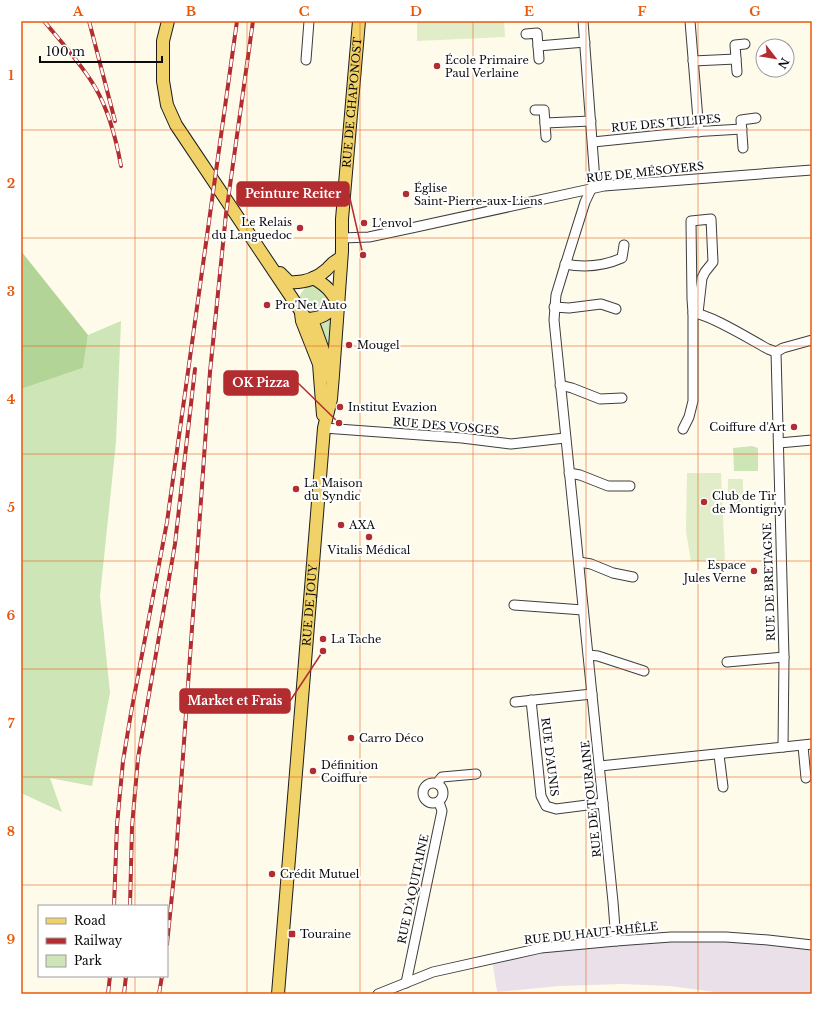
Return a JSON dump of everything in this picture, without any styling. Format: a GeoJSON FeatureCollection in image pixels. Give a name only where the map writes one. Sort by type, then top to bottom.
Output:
{"type":"FeatureCollection","features":[{"type":"Feature","properties":{"kind":"main road"},"geometry":{"type":"LineString","coordinates":[[164,57],[163,41],[168,21]]}},
{"type":"Feature","properties":{"kind":"main road"},"geometry":{"type":"LineString","coordinates":[[164,57],[170,42],[175,21]]}},
{"type":"Feature","properties":{"kind":"main road","name":"RUE DE CHAPONOST"},"geometry":{"type":"LineString","coordinates":[[334,351],[340,255],[359,21]]}},
{"type":"Feature","properties":{"kind":"main road","name":"RUE DE JOUY"},"geometry":{"type":"LineString","coordinates":[[164,57],[162,81],[167,105],[176,125],[183,138],[300,309],[313,324],[324,353],[328,369],[331,400]]}},
{"type":"Feature","properties":{"kind":"main road"},"geometry":{"type":"LineString","coordinates":[[261,251],[289,282],[315,279],[327,287],[338,303],[322,317],[316,319],[300,309]]}},
{"type":"Feature","properties":{"kind":"main road"},"geometry":{"type":"LineString","coordinates":[[324,428],[319,364],[302,321],[300,309],[300,290],[315,279],[327,274],[340,255]]}},
{"type":"Feature","properties":{"kind":"main road","name":"RUE DE JOUY"},"geometry":{"type":"LineString","coordinates":[[278,994],[324,428],[331,400],[334,351]]}},
{"type":"Feature","properties":{"kind":"street"},"geometry":{"type":"LineString","coordinates":[[306,60],[309,21]]}},
{"type":"Feature","properties":{"kind":"street","name":"RUE DE TOURAINE"},"geometry":{"type":"LineString","coordinates":[[583,21],[595,181],[585,202],[556,295],[554,308],[554,332],[589,655],[616,941]]}},
{"type":"Feature","properties":{"kind":"street"},"geometry":{"type":"LineString","coordinates":[[690,21],[699,132]]}},
{"type":"Feature","properties":{"kind":"street"},"geometry":{"type":"LineString","coordinates":[[526,34],[537,33],[539,59]]}},
{"type":"Feature","properties":{"kind":"street"},"geometry":{"type":"LineString","coordinates":[[538,46],[585,42]]}},
{"type":"Feature","properties":{"kind":"street"},"geometry":{"type":"LineString","coordinates":[[737,72],[735,45],[745,44]]}},
{"type":"Feature","properties":{"kind":"street"},"geometry":{"type":"LineString","coordinates":[[693,61],[736,59]]}},
{"type":"Feature","properties":{"kind":"street"},"geometry":{"type":"LineString","coordinates":[[535,110],[544,110],[546,137]]}},
{"type":"Feature","properties":{"kind":"street"},"geometry":{"type":"LineString","coordinates":[[744,148],[741,120],[756,118]]}},
{"type":"Feature","properties":{"kind":"street"},"geometry":{"type":"LineString","coordinates":[[545,123],[591,121]]}},
{"type":"Feature","properties":{"kind":"street","name":"RUE DES TULIPES"},"geometry":{"type":"LineString","coordinates":[[593,142],[742,129]]}},
{"type":"Feature","properties":{"kind":"street","name":"RUE DE MÉSOYERS"},"geometry":{"type":"LineString","coordinates":[[342,238],[369,237],[416,228],[592,188],[812,170]]}},
{"type":"Feature","properties":{"kind":"street"},"geometry":{"type":"LineString","coordinates":[[683,429],[689,417],[693,401],[696,313],[702,278],[713,262],[711,220],[691,221],[692,281],[696,313]]}},
{"type":"Feature","properties":{"kind":"street"},"geometry":{"type":"LineString","coordinates":[[566,264],[579,267],[608,264],[622,258],[624,245]]}},
{"type":"Feature","properties":{"kind":"street"},"geometry":{"type":"LineString","coordinates":[[692,281],[702,278]]}},
{"type":"Feature","properties":{"kind":"street"},"geometry":{"type":"LineString","coordinates":[[554,308],[569,308],[601,304],[616,309]]}},
{"type":"Feature","properties":{"kind":"street"},"geometry":{"type":"LineString","coordinates":[[696,313],[710,318],[776,352],[783,348],[812,340]]}},
{"type":"Feature","properties":{"kind":"street","name":"RUE DE BRETAGNE"},"geometry":{"type":"LineString","coordinates":[[776,352],[784,657],[783,746]]}},
{"type":"Feature","properties":{"kind":"street"},"geometry":{"type":"LineString","coordinates":[[560,386],[572,388],[600,399],[622,398]]}},
{"type":"Feature","properties":{"kind":"street","name":"RUE DES VOSGES"},"geometry":{"type":"LineString","coordinates":[[324,428],[462,438],[511,444],[566,438]]}},
{"type":"Feature","properties":{"kind":"street"},"geometry":{"type":"LineString","coordinates":[[779,444],[812,440]]}},
{"type":"Feature","properties":{"kind":"street"},"geometry":{"type":"LineString","coordinates":[[569,473],[580,475],[608,486],[630,486]]}},
{"type":"Feature","properties":{"kind":"street"},"geometry":{"type":"LineString","coordinates":[[579,562],[591,564],[613,573],[633,577]]}},
{"type":"Feature","properties":{"kind":"street"},"geometry":{"type":"LineString","coordinates":[[514,605],[583,610]]}},
{"type":"Feature","properties":{"kind":"street"},"geometry":{"type":"LineString","coordinates":[[589,655],[598,656],[644,671]]}},
{"type":"Feature","properties":{"kind":"street"},"geometry":{"type":"LineString","coordinates":[[727,662],[784,657]]}},
{"type":"Feature","properties":{"kind":"street"},"geometry":{"type":"LineString","coordinates":[[515,702],[592,694]]}},
{"type":"Feature","properties":{"kind":"street","name":"RUE D'AUNIS"},"geometry":{"type":"LineString","coordinates":[[531,700],[542,801],[546,806],[556,809],[603,803]]}},
{"type":"Feature","properties":{"kind":"street"},"geometry":{"type":"LineString","coordinates":[[600,766],[783,746],[807,745],[806,778]]}},
{"type":"Feature","properties":{"kind":"street"},"geometry":{"type":"LineString","coordinates":[[719,754],[722,787]]}},
{"type":"Feature","properties":{"kind":"street"},"geometry":{"type":"LineString","coordinates":[[439,802],[427,802],[423,796],[423,790],[430,782],[437,783],[442,777],[476,774]]}},
{"type":"Feature","properties":{"kind":"street","name":"RUE D'AQUITAINE"},"geometry":{"type":"LineString","coordinates":[[406,983],[442,811],[439,802],[442,797],[443,790],[437,783]]}},
{"type":"Feature","properties":{"kind":"street","name":"RUE DU HAUT-RHÊLE"},"geometry":{"type":"LineString","coordinates":[[378,994],[433,972],[541,948],[671,937],[726,937],[812,945]]}},
{"type":"Feature","properties":{"kind":"shaded area"},"geometry":{"type":"Polygon","coordinates":[[[671,937],[812,945],[812,994],[730,994],[670,986],[622,984],[559,986],[497,992],[492,958],[671,937]]]}},
{"type":"Feature","properties":{"kind":"green space"},"geometry":{"type":"Polygon","coordinates":[[[417,21],[504,21],[505,37],[417,41],[417,21]]]}},
{"type":"Feature","properties":{"kind":"green space"},"geometry":{"type":"Polygon","coordinates":[[[21,251],[88,335],[83,368],[21,389],[21,251]]]}},
{"type":"Feature","properties":{"kind":"green space"},"geometry":{"type":"Polygon","coordinates":[[[314,285],[319,287],[325,293],[327,296],[327,304],[323,312],[311,314],[300,298],[300,295],[305,288],[314,285]]]}},
{"type":"Feature","properties":{"kind":"green space"},"geometry":{"type":"Polygon","coordinates":[[[335,311],[330,368],[319,323],[335,311]]]}},
{"type":"Feature","properties":{"kind":"green space"},"geometry":{"type":"Polygon","coordinates":[[[121,321],[116,442],[100,596],[110,693],[92,786],[50,778],[62,812],[21,793],[21,389],[83,368],[88,335],[121,321]]]}},
{"type":"Feature","properties":{"kind":"green space"},"geometry":{"type":"Polygon","coordinates":[[[752,446],[758,448],[758,471],[734,471],[733,448],[752,446]]]}},
{"type":"Feature","properties":{"kind":"green space","name":"Club de Tir de Montigny"},"geometry":{"type":"Polygon","coordinates":[[[687,473],[721,473],[725,561],[691,561],[686,532],[687,473]]]}},
{"type":"Feature","properties":{"kind":"green space"},"geometry":{"type":"Polygon","coordinates":[[[728,479],[743,479],[743,509],[728,509],[728,479]]]}},
{"type":"Feature","properties":{"kind":"railway"},"geometry":{"type":"LineString","coordinates":[[44,21],[84,70],[100,96],[111,125],[121,166]]}},
{"type":"Feature","properties":{"kind":"railway"},"geometry":{"type":"LineString","coordinates":[[89,21],[115,121]]}},
{"type":"Feature","properties":{"kind":"railway"},"geometry":{"type":"LineString","coordinates":[[114,905],[117,825],[123,761],[167,522],[237,21]]}},
{"type":"Feature","properties":{"kind":"railway"},"geometry":{"type":"LineString","coordinates":[[168,934],[176,856],[210,372],[226,214],[253,21]]}},
{"type":"Feature","properties":{"kind":"railway"},"geometry":{"type":"LineString","coordinates":[[130,905],[132,827],[138,758],[175,544],[195,369]]}},
{"type":"Feature","properties":{"kind":"railway"},"geometry":{"type":"LineString","coordinates":[[108,994],[110,977]]}},
{"type":"Feature","properties":{"kind":"railway"},"geometry":{"type":"LineString","coordinates":[[124,994],[126,977]]}},
{"type":"Feature","properties":{"kind":"railway"},"geometry":{"type":"LineString","coordinates":[[159,994],[162,977]]}},
{"type":"Feature","properties":{"kind":"place","name":"École Primaire Paul Verlaine"},"geometry":{"type":"Point","coordinates":[437,66]}},
{"type":"Feature","properties":{"kind":"place","name":"Église Saint-Pierre-aux-Liens"},"geometry":{"type":"Point","coordinates":[406,194]}},
{"type":"Feature","properties":{"kind":"place","name":"L'envol"},"geometry":{"type":"Point","coordinates":[364,223]}},
{"type":"Feature","properties":{"kind":"place","name":"Le Relais du Languedoc"},"geometry":{"type":"Point","coordinates":[300,228]}},
{"type":"Feature","properties":{"kind":"place","name":"Peinture Reiter"},"geometry":{"type":"Point","coordinates":[363,255]}},
{"type":"Feature","properties":{"kind":"place","name":"Pro'Net Auto"},"geometry":{"type":"Point","coordinates":[267,305]}},
{"type":"Feature","properties":{"kind":"place","name":"Mougel"},"geometry":{"type":"Point","coordinates":[349,345]}},
{"type":"Feature","properties":{"kind":"place","name":"Institut Evazion"},"geometry":{"type":"Point","coordinates":[340,407]}},
{"type":"Feature","properties":{"kind":"place","name":"OK Pizza"},"geometry":{"type":"Point","coordinates":[339,423]}},
{"type":"Feature","properties":{"kind":"place","name":"Coiffure d'Art"},"geometry":{"type":"Point","coordinates":[794,427]}},
{"type":"Feature","properties":{"kind":"place","name":"La Maison du Syndic"},"geometry":{"type":"Point","coordinates":[296,489]}},
{"type":"Feature","properties":{"kind":"place","name":"Club de Tir de Montigny"},"geometry":{"type":"Point","coordinates":[704,502]}},
{"type":"Feature","properties":{"kind":"place","name":"AXA"},"geometry":{"type":"Point","coordinates":[341,525]}},
{"type":"Feature","properties":{"kind":"place","name":"Vitalis Médical"},"geometry":{"type":"Point","coordinates":[369,537]}},
{"type":"Feature","properties":{"kind":"place","name":"Espace Jules Verne"},"geometry":{"type":"Point","coordinates":[754,571]}},
{"type":"Feature","properties":{"kind":"place","name":"La Tache"},"geometry":{"type":"Point","coordinates":[323,639]}},
{"type":"Feature","properties":{"kind":"place","name":"Market et Frais"},"geometry":{"type":"Point","coordinates":[323,651]}},
{"type":"Feature","properties":{"kind":"place","name":"Carro Déco"},"geometry":{"type":"Point","coordinates":[351,738]}},
{"type":"Feature","properties":{"kind":"place","name":"Définition Coiffure"},"geometry":{"type":"Point","coordinates":[313,771]}},
{"type":"Feature","properties":{"kind":"place","name":"Crédit Mutuel"},"geometry":{"type":"Point","coordinates":[272,874]}},
{"type":"Feature","properties":{"kind":"place","name":"Touraine"},"geometry":{"type":"Point","coordinates":[292,934]}}]}
